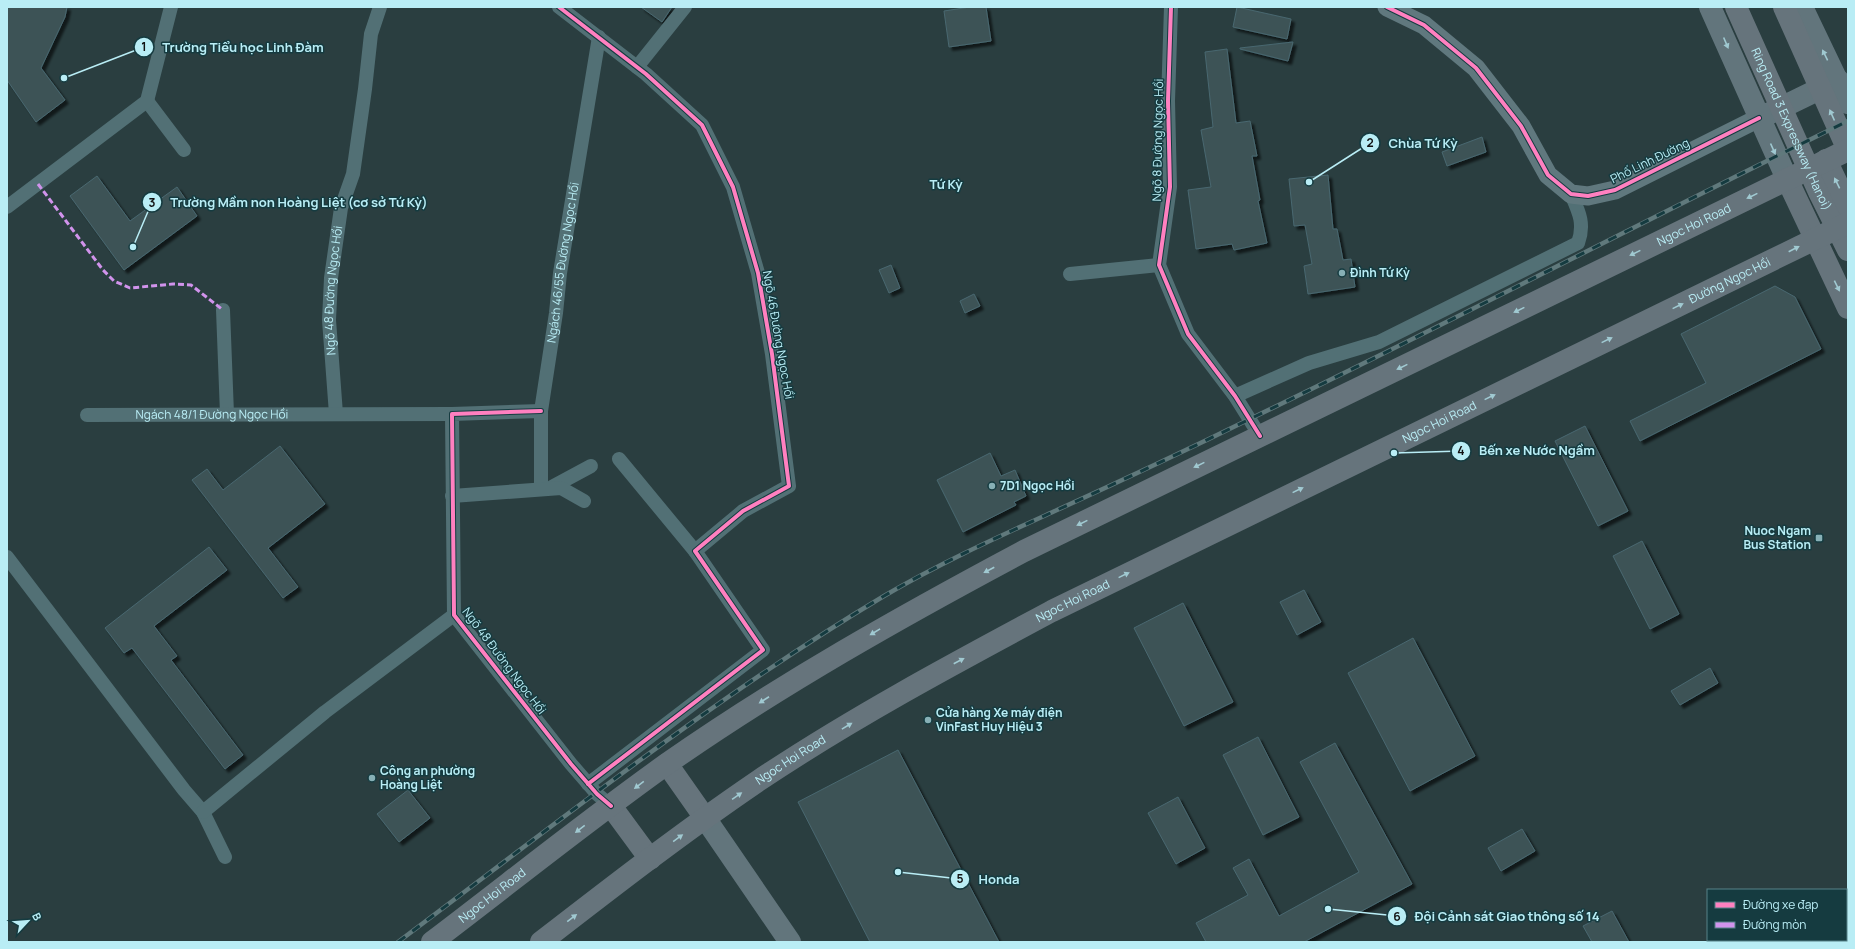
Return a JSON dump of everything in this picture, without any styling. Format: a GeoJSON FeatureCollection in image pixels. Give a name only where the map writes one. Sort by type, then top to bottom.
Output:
{"type":"FeatureCollection","features":[{"type":"Feature","properties":{"kind":"highway","name":"Ring Road 3 Expressway (Hanoi)"},"geometry":{"type":"LineString","coordinates":[[1736,7],[1819,192],[1848,250]]}},
{"type":"Feature","properties":{"kind":"highway"},"geometry":{"type":"LineString","coordinates":[[1784,7],[1848,150]]}},
{"type":"Feature","properties":{"kind":"highway","name":"Ngoc Hoi Road"},"geometry":{"type":"LineString","coordinates":[[1260,436],[1848,150]]}},
{"type":"Feature","properties":{"kind":"highway"},"geometry":{"type":"LineString","coordinates":[[1826,160],[1848,206]]}},
{"type":"Feature","properties":{"kind":"highway"},"geometry":{"type":"LineString","coordinates":[[1787,179],[1848,308]]}},
{"type":"Feature","properties":{"kind":"highway"},"geometry":{"type":"LineString","coordinates":[[1816,238],[1848,223]]}},
{"type":"Feature","properties":{"kind":"highway","name":"Đường Ngọc Hồi"},"geometry":{"type":"LineString","coordinates":[[705,818],[759,781],[882,705],[940,671],[1052,611],[1816,238]]}},
{"type":"Feature","properties":{"kind":"highway"},"geometry":{"type":"LineString","coordinates":[[541,942],[705,818],[668,764],[778,691],[901,617],[1024,551],[1260,436]]}},
{"type":"Feature","properties":{"kind":"highway","name":"Ngoc Hoi Road"},"geometry":{"type":"LineString","coordinates":[[432,942],[668,764]]}},
{"type":"Feature","properties":{"kind":"highway"},"geometry":{"type":"LineString","coordinates":[[611,806],[650,859]]}},
{"type":"Feature","properties":{"kind":"main road"},"geometry":{"type":"LineString","coordinates":[[1710,7],[1787,179]]}},
{"type":"Feature","properties":{"kind":"main road"},"geometry":{"type":"LineString","coordinates":[[1802,7],[1843,78],[1848,103]]}},
{"type":"Feature","properties":{"kind":"main road"},"geometry":{"type":"LineString","coordinates":[[1760,118],[1843,78]]}},
{"type":"Feature","properties":{"kind":"main road"},"geometry":{"type":"LineString","coordinates":[[705,818],[790,942]]}},
{"type":"Feature","properties":{"kind":"street"},"geometry":{"type":"LineString","coordinates":[[7,207],[147,101],[171,7]]}},
{"type":"Feature","properties":{"kind":"street","name":"Ngõ 48 Đường Ngọc Hồi"},"geometry":{"type":"LineString","coordinates":[[336,414],[329,320],[331,278],[341,208],[352,174],[365,89],[371,34],[380,7]]}},
{"type":"Feature","properties":{"kind":"street","name":"Ngõ 46 Đường Ngọc Hồi"},"geometry":{"type":"LineString","coordinates":[[559,7],[637,67],[702,125],[733,188],[758,273],[772,354],[789,486],[743,511],[695,551]]}},
{"type":"Feature","properties":{"kind":"street"},"geometry":{"type":"LineString","coordinates":[[637,67],[685,7]]}},
{"type":"Feature","properties":{"kind":"street","name":"Ngõ 8 Đường Ngọc Hồi"},"geometry":{"type":"LineString","coordinates":[[1171,7],[1168,102],[1170,187],[1160,265],[1188,334],[1235,396],[1260,436]]}},
{"type":"Feature","properties":{"kind":"street"},"geometry":{"type":"LineString","coordinates":[[1235,396],[1309,363],[1379,342],[1578,242],[1582,232],[1581,218],[1572,194],[1548,175],[1521,126],[1476,68],[1424,25],[1387,7]]}},
{"type":"Feature","properties":{"kind":"street","name":"Ngách 46/55 Đường Ngọc Hồi"},"geometry":{"type":"LineString","coordinates":[[551,488],[541,411],[556,313],[561,266],[599,37]]}},
{"type":"Feature","properties":{"kind":"street"},"geometry":{"type":"LineString","coordinates":[[147,101],[184,150]]}},
{"type":"Feature","properties":{"kind":"street","name":"Phố Linh Đường"},"geometry":{"type":"LineString","coordinates":[[1572,194],[1588,196],[1615,190],[1760,118]]}},
{"type":"Feature","properties":{"kind":"street"},"geometry":{"type":"LineString","coordinates":[[1070,274],[1160,265]]}},
{"type":"Feature","properties":{"kind":"street"},"geometry":{"type":"LineString","coordinates":[[223,310],[227,414]]}},
{"type":"Feature","properties":{"kind":"street"},"geometry":{"type":"LineString","coordinates":[[336,414],[457,414],[541,411]]}},
{"type":"Feature","properties":{"kind":"street","name":"Ngách 48/1 Đường Ngọc Hồi"},"geometry":{"type":"LineString","coordinates":[[87,415],[336,414]]}},
{"type":"Feature","properties":{"kind":"street","name":"Ngõ 48 Đường Ngọc Hồi"},"geometry":{"type":"LineString","coordinates":[[457,414],[452,496],[454,615],[588,784],[611,806]]}},
{"type":"Feature","properties":{"kind":"street"},"geometry":{"type":"LineString","coordinates":[[588,784],[763,650],[695,551],[619,458]]}},
{"type":"Feature","properties":{"kind":"street"},"geometry":{"type":"LineString","coordinates":[[452,496],[533,491],[551,488],[591,466]]}},
{"type":"Feature","properties":{"kind":"street"},"geometry":{"type":"LineString","coordinates":[[551,488],[584,501]]}},
{"type":"Feature","properties":{"kind":"street"},"geometry":{"type":"LineString","coordinates":[[7,557],[203,812],[225,857]]}},
{"type":"Feature","properties":{"kind":"street"},"geometry":{"type":"LineString","coordinates":[[203,812],[325,712],[454,615]]}},
{"type":"Feature","properties":{"kind":"building"},"geometry":{"type":"Polygon","coordinates":[[[7,7],[67,7],[65,17],[41,68],[65,100],[36,122],[7,80],[7,7]]]}},
{"type":"Feature","properties":{"kind":"building"},"geometry":{"type":"Polygon","coordinates":[[[641,7],[672,7],[662,22],[641,7]]]}},
{"type":"Feature","properties":{"kind":"building"},"geometry":{"type":"Polygon","coordinates":[[[970,7],[986,7],[991,41],[949,47],[944,11],[970,7]]]}},
{"type":"Feature","properties":{"kind":"building"},"geometry":{"type":"Polygon","coordinates":[[[1237,7],[1291,19],[1287,39],[1233,27],[1237,7]]]}},
{"type":"Feature","properties":{"kind":"building"},"geometry":{"type":"Polygon","coordinates":[[[1293,42],[1288,61],[1240,49],[1240,48],[1293,42]]]}},
{"type":"Feature","properties":{"kind":"building"},"geometry":{"type":"Polygon","coordinates":[[[1227,49],[1236,123],[1250,121],[1257,156],[1252,156],[1260,200],[1258,201],[1267,243],[1234,250],[1232,244],[1196,249],[1188,190],[1211,187],[1201,130],[1213,127],[1205,52],[1227,49]]]}},
{"type":"Feature","properties":{"kind":"building"},"geometry":{"type":"Polygon","coordinates":[[[1482,137],[1486,152],[1447,166],[1442,152],[1482,137]]]}},
{"type":"Feature","properties":{"kind":"building"},"geometry":{"type":"Polygon","coordinates":[[[1328,175],[1333,229],[1337,229],[1343,260],[1351,259],[1355,287],[1308,294],[1304,266],[1312,264],[1305,225],[1294,226],[1289,179],[1328,175]]]}},
{"type":"Feature","properties":{"kind":"building"},"geometry":{"type":"Polygon","coordinates":[[[97,176],[130,221],[177,187],[197,216],[124,270],[70,196],[97,176]]]}},
{"type":"Feature","properties":{"kind":"building"},"geometry":{"type":"Polygon","coordinates":[[[891,265],[900,288],[889,293],[879,270],[891,265]]]}},
{"type":"Feature","properties":{"kind":"building"},"geometry":{"type":"Polygon","coordinates":[[[1775,286],[1795,297],[1821,349],[1640,441],[1630,421],[1706,383],[1681,334],[1775,286]]]}},
{"type":"Feature","properties":{"kind":"building"},"geometry":{"type":"Polygon","coordinates":[[[974,294],[980,306],[965,313],[960,301],[974,294]]]}},
{"type":"Feature","properties":{"kind":"building"},"geometry":{"type":"Polygon","coordinates":[[[1585,426],[1628,511],[1598,526],[1555,441],[1585,426]]]}},
{"type":"Feature","properties":{"kind":"building"},"geometry":{"type":"Polygon","coordinates":[[[280,446],[325,504],[268,548],[298,587],[283,598],[192,480],[207,469],[223,490],[280,446]]]}},
{"type":"Feature","properties":{"kind":"building"},"geometry":{"type":"Polygon","coordinates":[[[990,453],[1001,476],[1015,470],[1026,496],[1014,502],[1016,505],[963,532],[937,480],[990,453]]]}},
{"type":"Feature","properties":{"kind":"building"},"geometry":{"type":"Polygon","coordinates":[[[1642,541],[1679,614],[1650,629],[1613,556],[1642,541]]]}},
{"type":"Feature","properties":{"kind":"building"},"geometry":{"type":"Polygon","coordinates":[[[209,547],[227,570],[154,626],[177,656],[171,660],[243,755],[225,769],[132,648],[124,653],[105,628],[209,547]]]}},
{"type":"Feature","properties":{"kind":"building"},"geometry":{"type":"Polygon","coordinates":[[[1304,590],[1321,622],[1297,635],[1280,602],[1304,590]]]}},
{"type":"Feature","properties":{"kind":"building"},"geometry":{"type":"Polygon","coordinates":[[[1183,603],[1233,702],[1184,726],[1134,628],[1183,603]]]}},
{"type":"Feature","properties":{"kind":"building"},"geometry":{"type":"Polygon","coordinates":[[[1413,638],[1475,756],[1410,791],[1348,673],[1413,638]]]}},
{"type":"Feature","properties":{"kind":"building"},"geometry":{"type":"Polygon","coordinates":[[[1710,668],[1718,683],[1680,705],[1671,691],[1710,668]]]}},
{"type":"Feature","properties":{"kind":"building"},"geometry":{"type":"Polygon","coordinates":[[[1258,737],[1299,817],[1263,835],[1223,755],[1258,737]]]}},
{"type":"Feature","properties":{"kind":"building"},"geometry":{"type":"Polygon","coordinates":[[[1335,743],[1412,884],[1304,942],[1206,942],[1196,923],[1248,895],[1233,868],[1249,859],[1279,916],[1359,872],[1300,762],[1335,743]]]}},
{"type":"Feature","properties":{"kind":"building"},"geometry":{"type":"Polygon","coordinates":[[[898,750],[999,942],[870,942],[798,802],[898,750]]]}},
{"type":"Feature","properties":{"kind":"building"},"geometry":{"type":"Polygon","coordinates":[[[408,790],[430,818],[399,842],[377,814],[408,790]]]}},
{"type":"Feature","properties":{"kind":"building"},"geometry":{"type":"Polygon","coordinates":[[[1178,797],[1205,848],[1176,864],[1148,813],[1178,797]]]}},
{"type":"Feature","properties":{"kind":"building"},"geometry":{"type":"Polygon","coordinates":[[[1522,829],[1535,851],[1501,871],[1488,848],[1522,829]]]}},
{"type":"Feature","properties":{"kind":"building"},"geometry":{"type":"Polygon","coordinates":[[[1612,911],[1629,942],[1592,942],[1583,926],[1612,911]]]}},
{"type":"Feature","properties":{"kind":"railway"},"geometry":{"type":"LineString","coordinates":[[398,942],[636,763],[758,676],[821,635],[926,572],[1230,429],[1848,121]]}},
{"type":"Feature","properties":{"kind":"marked path"},"geometry":{"type":"LineString","coordinates":[[38,184],[103,270],[114,281],[130,288],[173,284],[191,285],[223,310]]}},
{"type":"Feature","properties":{"kind":"cycle path"},"geometry":{"type":"LineString","coordinates":[[559,7],[646,74],[702,125],[733,187],[758,273],[772,354],[789,486],[743,511],[695,551],[763,650],[588,784]]}},
{"type":"Feature","properties":{"kind":"cycle path"},"geometry":{"type":"LineString","coordinates":[[1171,7],[1168,101],[1170,187],[1159,265],[1188,334],[1235,396],[1260,436]]}},
{"type":"Feature","properties":{"kind":"cycle path"},"geometry":{"type":"LineString","coordinates":[[1387,7],[1424,25],[1476,68],[1521,126],[1548,175],[1571,194],[1588,196],[1615,190],[1759,118]]}},
{"type":"Feature","properties":{"kind":"cycle path"},"geometry":{"type":"LineString","coordinates":[[541,411],[452,414],[454,615],[571,764],[597,794],[611,806]]}},
{"type":"Feature","properties":{"kind":"place","name":"Trường Tiểu học Linh Đàm"},"geometry":{"type":"Point","coordinates":[64,78]}},
{"type":"Feature","properties":{"kind":"place","name":"Chùa Tứ Kỳ"},"geometry":{"type":"Point","coordinates":[1309,182]}},
{"type":"Feature","properties":{"kind":"place","name":"Trường Mầm non Hoàng Liệt (cơ sở Tứ Kỳ)"},"geometry":{"type":"Point","coordinates":[133,247]}},
{"type":"Feature","properties":{"kind":"place","name":"Đình Tứ Kỳ"},"geometry":{"type":"Point","coordinates":[1342,273]}},
{"type":"Feature","properties":{"kind":"place","name":"Bến xe Nước Ngầm"},"geometry":{"type":"Point","coordinates":[1394,453]}},
{"type":"Feature","properties":{"kind":"place","name":"7D1 Ngọc Hồi"},"geometry":{"type":"Point","coordinates":[992,486]}},
{"type":"Feature","properties":{"kind":"place","name":"Nuoc Ngam Bus Station"},"geometry":{"type":"Point","coordinates":[1819,538]}},
{"type":"Feature","properties":{"kind":"place","name":"Cửa hàng Xe máy điện VinFast Huy Hiệu 3"},"geometry":{"type":"Point","coordinates":[928,720]}},
{"type":"Feature","properties":{"kind":"place","name":"Công an phường Hoàng Liệt"},"geometry":{"type":"Point","coordinates":[372,778]}},
{"type":"Feature","properties":{"kind":"place","name":"Honda"},"geometry":{"type":"Point","coordinates":[898,872]}},
{"type":"Feature","properties":{"kind":"place","name":"Đội Cảnh sát Giao thông số 14"},"geometry":{"type":"Point","coordinates":[1328,909]}},
{"type":"Feature","properties":{"kind":"district","name":"Tứ Kỳ"},"geometry":{"type":"Point","coordinates":[946,184]}}]}
